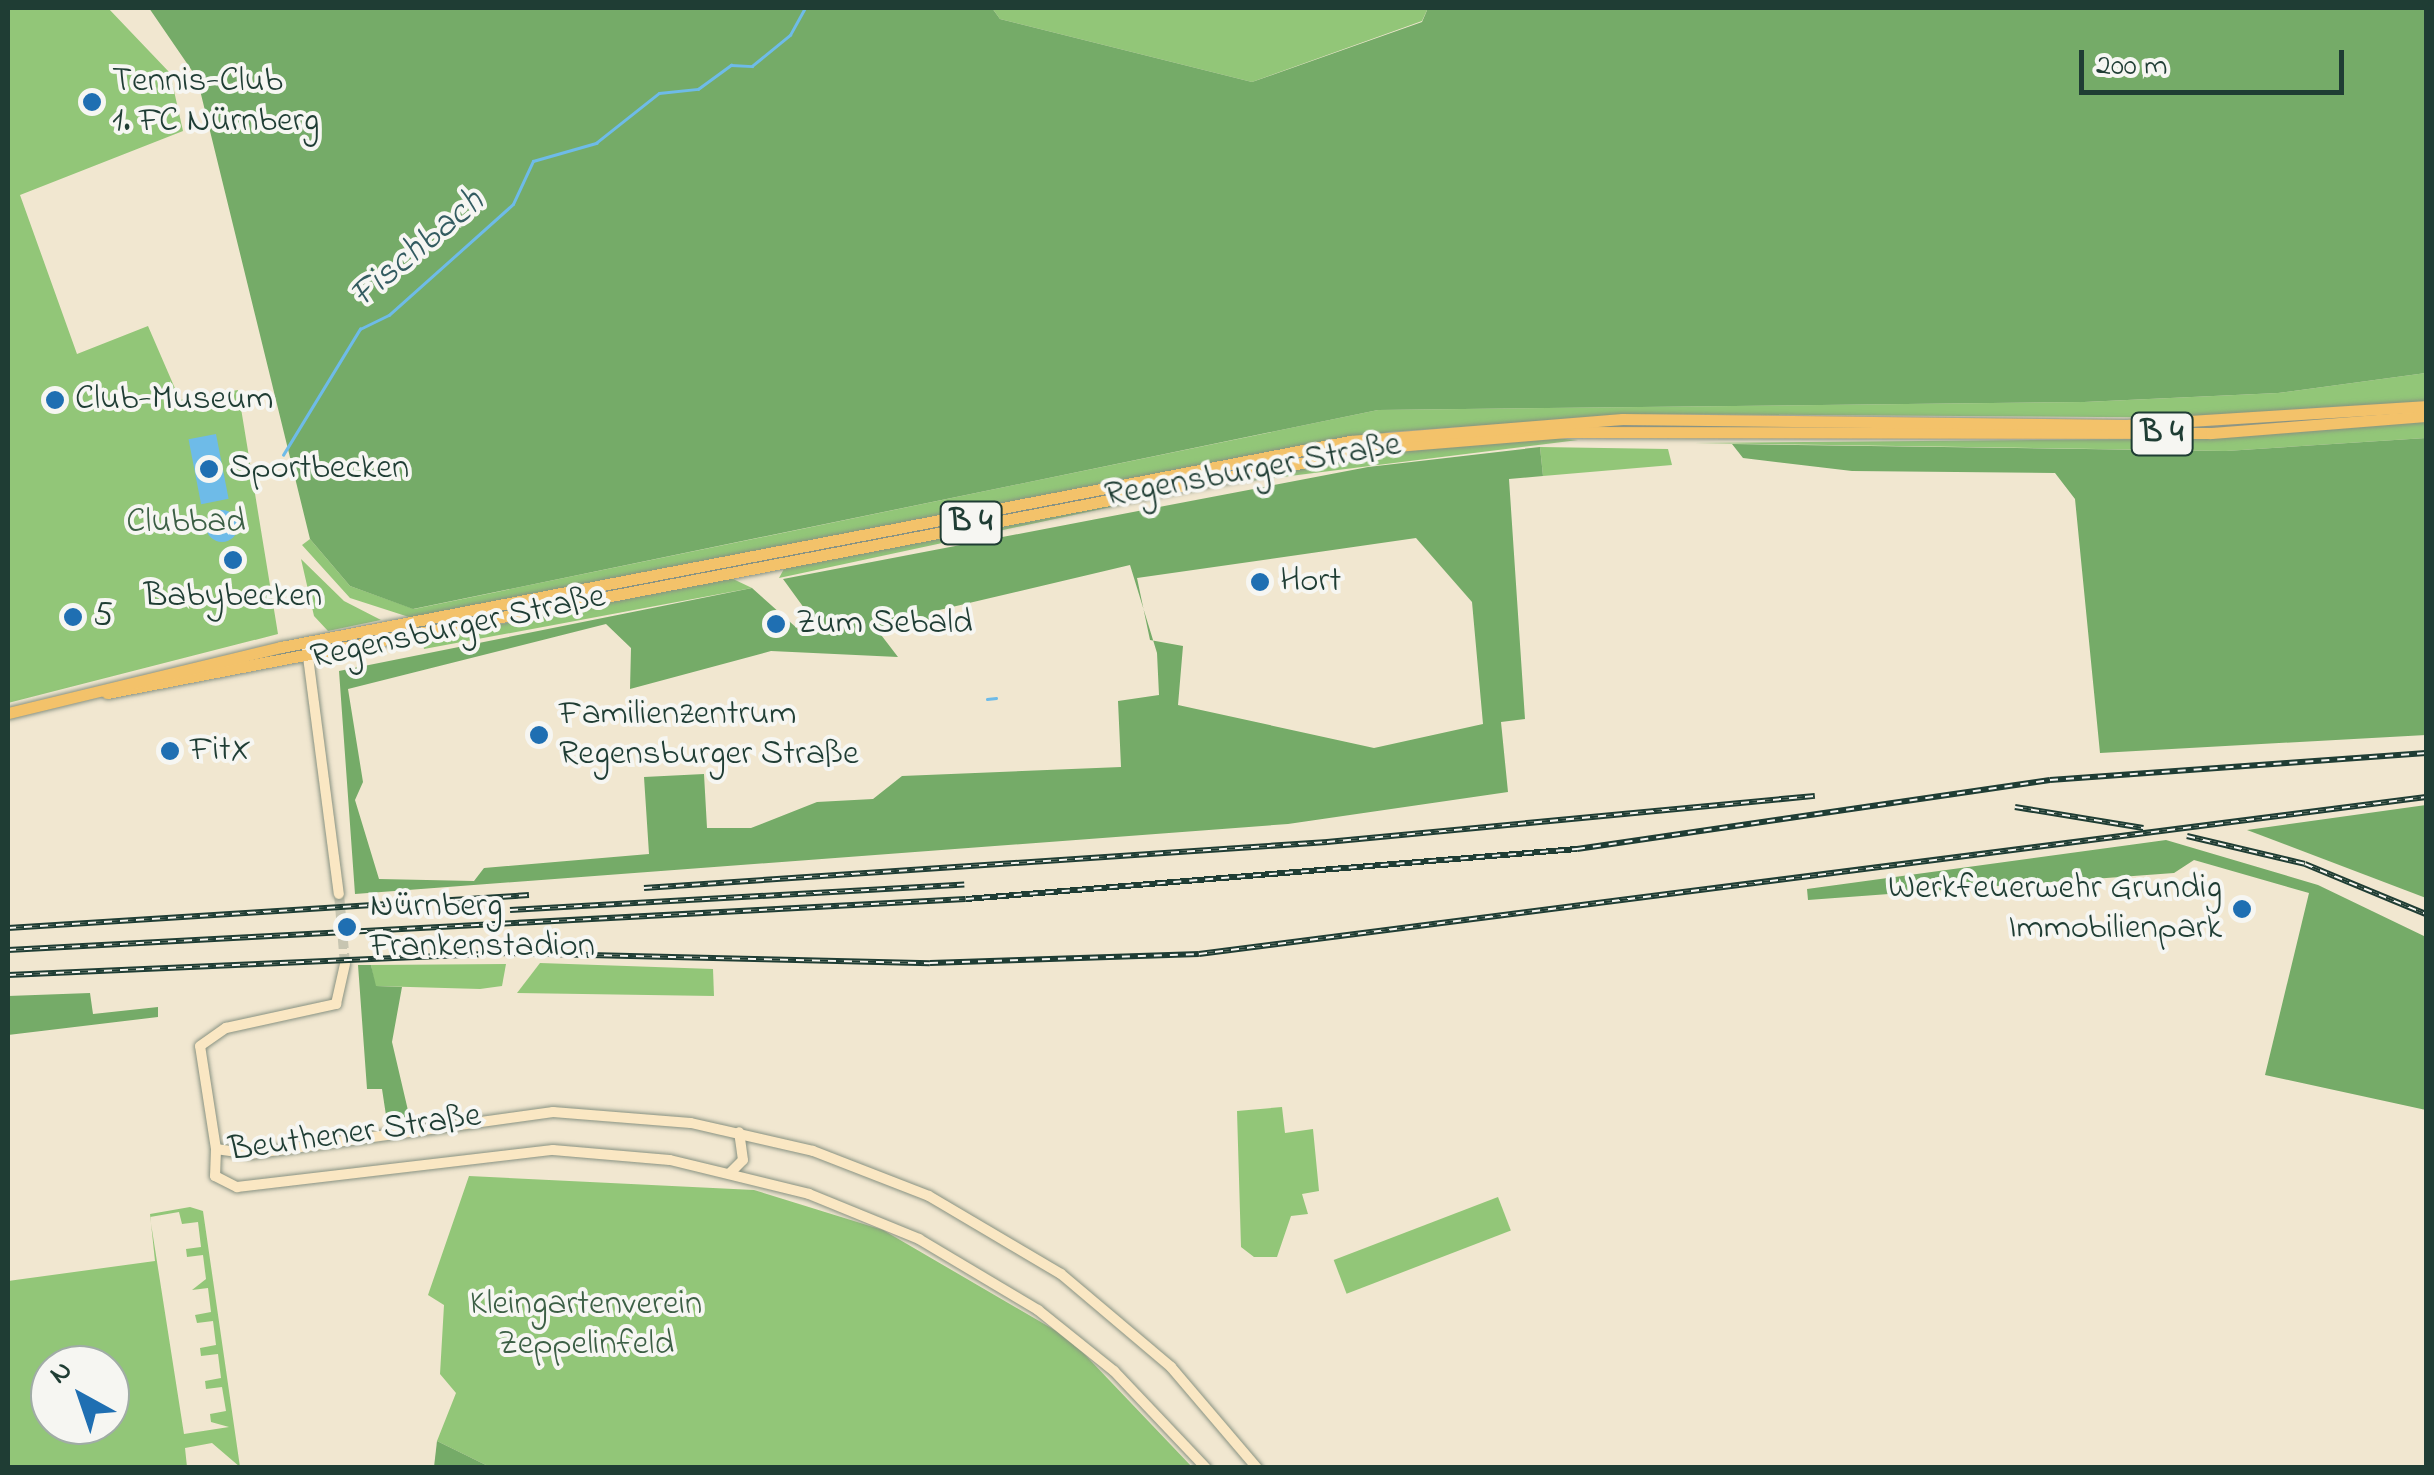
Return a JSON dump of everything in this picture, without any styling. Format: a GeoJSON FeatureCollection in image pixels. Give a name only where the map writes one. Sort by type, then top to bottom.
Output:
{"type":"FeatureCollection","features":[{"type":"Feature","properties":{"kind":"main road","name":"Regensburger Straße"},"geometry":{"type":"LineString","coordinates":[[8,713],[305,643],[461,619],[1184,468],[1386,436],[1574,420],[2127,425],[2426,406]]}},
{"type":"Feature","properties":{"kind":"main road","name":"Regensburger Straße"},"geometry":{"type":"LineString","coordinates":[[97,693],[309,658],[1354,450],[1542,432],[2179,434],[2426,416]]}},
{"type":"Feature","properties":{"kind":"main road"},"geometry":{"type":"LineString","coordinates":[[1174,485],[1184,468]]}},
{"type":"Feature","properties":{"kind":"main road"},"geometry":{"type":"LineString","coordinates":[[305,643],[339,894]]}},
{"type":"Feature","properties":{"kind":"main road"},"geometry":{"type":"LineString","coordinates":[[216,1149],[200,1046],[226,1028],[340,1002],[345,964]]}},
{"type":"Feature","properties":{"kind":"main road","name":"Beuthener Straße"},"geometry":{"type":"LineString","coordinates":[[1206,1468],[1104,1362],[990,1278],[880,1221],[730,1173],[553,1150],[232,1186],[215,1176],[216,1149],[250,1154],[541,1112],[740,1132],[901,1184],[1039,1258],[1148,1345],[1257,1468]]}},
{"type":"Feature","properties":{"kind":"main road"},"geometry":{"type":"LineString","coordinates":[[730,1173],[744,1154],[740,1132]]}},
{"type":"Feature","properties":{"kind":"green space","name":"Clubbad"},"geometry":{"type":"Polygon","coordinates":[[[8,8],[108,8],[170,73],[183,131],[20,195],[77,354],[148,326],[180,400],[238,390],[278,634],[8,703],[8,8]]]}},
{"type":"Feature","properties":{"kind":"green space"},"geometry":{"type":"Polygon","coordinates":[[[149,8],[992,8],[1000,19],[1252,82],[1422,22],[1428,8],[2426,8],[2426,373],[2278,393],[2084,402],[1378,410],[413,609],[350,586],[310,539],[197,78],[149,8]]]}},
{"type":"Feature","properties":{"kind":"green space"},"geometry":{"type":"Polygon","coordinates":[[[992,8],[1428,8],[1422,21],[1252,82],[1000,19],[992,8]]]}},
{"type":"Feature","properties":{"kind":"green space"},"geometry":{"type":"Polygon","coordinates":[[[2426,373],[2426,402],[2240,418],[1649,414],[1389,432],[412,618],[350,598],[302,545],[310,539],[350,586],[414,609],[1378,410],[2084,402],[2278,393],[2426,373]]]}},
{"type":"Feature","properties":{"kind":"green space"},"geometry":{"type":"Polygon","coordinates":[[[2426,421],[2426,438],[2226,451],[1694,443],[2163,439],[2426,421]]]}},
{"type":"Feature","properties":{"kind":"green space"},"geometry":{"type":"Polygon","coordinates":[[[1552,438],[1578,440],[1209,486],[779,578],[785,567],[1380,452],[1552,438]]]}},
{"type":"Feature","properties":{"kind":"green space"},"geometry":{"type":"Polygon","coordinates":[[[2426,438],[2426,735],[2100,753],[2075,499],[2055,473],[1852,471],[1743,458],[1732,444],[2226,451],[2426,438]]]}},
{"type":"Feature","properties":{"kind":"green space"},"geometry":{"type":"Polygon","coordinates":[[[1540,447],[1668,449],[1672,465],[1543,476],[1540,447]]]}},
{"type":"Feature","properties":{"kind":"green space"},"geometry":{"type":"Polygon","coordinates":[[[1540,447],[1543,476],[1509,479],[1525,719],[1501,722],[1508,792],[1288,824],[355,894],[339,671],[752,588],[799,630],[820,630],[783,579],[1368,467],[1540,447]],[[1416,538],[1137,578],[1144,609],[1130,565],[935,611],[933,629],[875,627],[898,657],[771,651],[630,689],[631,648],[606,624],[348,689],[363,782],[355,800],[379,879],[474,881],[484,868],[649,854],[644,777],[704,774],[707,828],[751,828],[817,802],[873,799],[902,776],[1121,767],[1118,701],[1159,695],[1153,641],[1183,646],[1178,705],[1374,748],[1483,724],[1472,602],[1416,538]]]}},
{"type":"Feature","properties":{"kind":"green space"},"geometry":{"type":"Polygon","coordinates":[[[301,559],[344,601],[381,620],[328,631],[314,616],[301,559]]]}},
{"type":"Feature","properties":{"kind":"green space"},"geometry":{"type":"Polygon","coordinates":[[[731,578],[752,588],[424,649],[422,640],[731,578]]]}},
{"type":"Feature","properties":{"kind":"green space"},"geometry":{"type":"Polygon","coordinates":[[[2426,805],[2426,898],[2247,830],[2426,805]]]}},
{"type":"Feature","properties":{"kind":"green space"},"geometry":{"type":"Polygon","coordinates":[[[2166,840],[2318,885],[2426,937],[2426,1110],[2265,1075],[2309,893],[2194,860],[2174,873],[1808,900],[1807,889],[2166,840]]]}},
{"type":"Feature","properties":{"kind":"green space"},"geometry":{"type":"Polygon","coordinates":[[[540,963],[713,969],[714,996],[517,993],[540,963]]]}},
{"type":"Feature","properties":{"kind":"green space"},"geometry":{"type":"Polygon","coordinates":[[[506,964],[502,986],[480,989],[375,986],[371,965],[506,964]]]}},
{"type":"Feature","properties":{"kind":"green space"},"geometry":{"type":"Polygon","coordinates":[[[358,965],[371,965],[376,986],[402,987],[392,1042],[410,1119],[387,1122],[382,1089],[367,1089],[358,965]]]}},
{"type":"Feature","properties":{"kind":"green space"},"geometry":{"type":"Polygon","coordinates":[[[90,993],[93,1014],[158,1007],[158,1017],[8,1035],[8,996],[90,993]]]}},
{"type":"Feature","properties":{"kind":"green space"},"geometry":{"type":"Polygon","coordinates":[[[1282,1107],[1285,1133],[1313,1129],[1319,1191],[1302,1194],[1308,1214],[1291,1216],[1277,1257],[1254,1257],[1241,1247],[1237,1111],[1282,1107]]]}},
{"type":"Feature","properties":{"kind":"green space","name":"Kleingartenverein Zeppelinfeld"},"geometry":{"type":"Polygon","coordinates":[[[469,1176],[754,1190],[883,1230],[1070,1339],[1192,1467],[490,1467],[437,1441],[456,1393],[440,1374],[444,1305],[428,1295],[469,1176]]]}},
{"type":"Feature","properties":{"kind":"green space"},"geometry":{"type":"Polygon","coordinates":[[[1498,1197],[1511,1231],[1347,1294],[1334,1260],[1498,1197]]]}},
{"type":"Feature","properties":{"kind":"green space"},"geometry":{"type":"Polygon","coordinates":[[[190,1207],[203,1211],[240,1467],[212,1443],[185,1448],[187,1467],[8,1467],[8,1281],[155,1261],[151,1223],[184,1434],[229,1427],[211,1422],[210,1414],[226,1411],[222,1387],[206,1389],[205,1381],[221,1378],[218,1354],[201,1356],[200,1348],[216,1345],[213,1321],[197,1323],[195,1315],[211,1312],[208,1288],[192,1290],[206,1279],[203,1255],[187,1257],[186,1249],[201,1247],[198,1222],[182,1224],[179,1212],[150,1217],[190,1207]]]}},
{"type":"Feature","properties":{"kind":"green space"},"geometry":{"type":"Polygon","coordinates":[[[437,1441],[490,1467],[434,1467],[437,1441]]]}},
{"type":"Feature","properties":{"kind":"water","name":"Sportbecken"},"geometry":{"type":"Polygon","coordinates":[[[216,434],[229,499],[201,504],[189,439],[216,434]]]}},
{"type":"Feature","properties":{"kind":"water"},"geometry":{"type":"Polygon","coordinates":[[[222,510],[234,514],[238,526],[234,538],[222,542],[210,538],[206,526],[210,514],[222,510]]]}},
{"type":"Feature","properties":{"kind":"waterway","name":"Fischbach"},"geometry":{"type":"LineString","coordinates":[[283,455],[360,329],[389,315],[513,204],[533,161],[596,143],[659,93],[698,89],[731,65],[752,66],[790,35],[805,8]]}},
{"type":"Feature","properties":{"kind":"waterway"},"geometry":{"type":"LineString","coordinates":[[987,699],[996,698]]}},
{"type":"Feature","properties":{"kind":"tunnel"},"geometry":{"type":"LineString","coordinates":[[339,894],[345,964]]}},
{"type":"Feature","properties":{"kind":"railway"},"geometry":{"type":"LineString","coordinates":[[8,950],[966,899],[1577,849],[2050,780],[2426,753]]}},
{"type":"Feature","properties":{"kind":"railway"},"geometry":{"type":"LineString","coordinates":[[644,888],[1327,842],[1815,796]]}},
{"type":"Feature","properties":{"kind":"railway"},"geometry":{"type":"LineString","coordinates":[[8,975],[508,953],[930,963],[1199,954],[2426,797]]}},
{"type":"Feature","properties":{"kind":"railway"},"geometry":{"type":"LineString","coordinates":[[2015,807],[2143,828]]}},
{"type":"Feature","properties":{"kind":"railway"},"geometry":{"type":"LineString","coordinates":[[2187,836],[2305,864],[2426,914]]}},
{"type":"Feature","properties":{"kind":"railway"},"geometry":{"type":"LineString","coordinates":[[510,910],[964,885]]}},
{"type":"Feature","properties":{"kind":"railway"},"geometry":{"type":"LineString","coordinates":[[8,928],[529,895]]}},
{"type":"Feature","properties":{"kind":"place","name":"Tennis-Club 1. FC Nürnberg"},"geometry":{"type":"Point","coordinates":[92,102]}},
{"type":"Feature","properties":{"kind":"place","name":"Club-Museum"},"geometry":{"type":"Point","coordinates":[55,400]}},
{"type":"Feature","properties":{"kind":"place","name":"Sportbecken"},"geometry":{"type":"Point","coordinates":[209,469]}},
{"type":"Feature","properties":{"kind":"place","name":"Babybecken"},"geometry":{"type":"Point","coordinates":[233,560]}},
{"type":"Feature","properties":{"kind":"place","name":"Hort"},"geometry":{"type":"Point","coordinates":[1260,582]}},
{"type":"Feature","properties":{"kind":"place","name":"5"},"geometry":{"type":"Point","coordinates":[73,617]}},
{"type":"Feature","properties":{"kind":"place","name":"Zum Sebald"},"geometry":{"type":"Point","coordinates":[776,624]}},
{"type":"Feature","properties":{"kind":"place","name":"Familienzentrum Regensburger Straße"},"geometry":{"type":"Point","coordinates":[539,735]}},
{"type":"Feature","properties":{"kind":"place","name":"FitX"},"geometry":{"type":"Point","coordinates":[170,751]}},
{"type":"Feature","properties":{"kind":"place","name":"Werkfeuerwehr Grundig Immobilienpark"},"geometry":{"type":"Point","coordinates":[2242,909]}},
{"type":"Feature","properties":{"kind":"place","name":"Nürnberg Frankenstadion"},"geometry":{"type":"Point","coordinates":[347,927]}}]}
